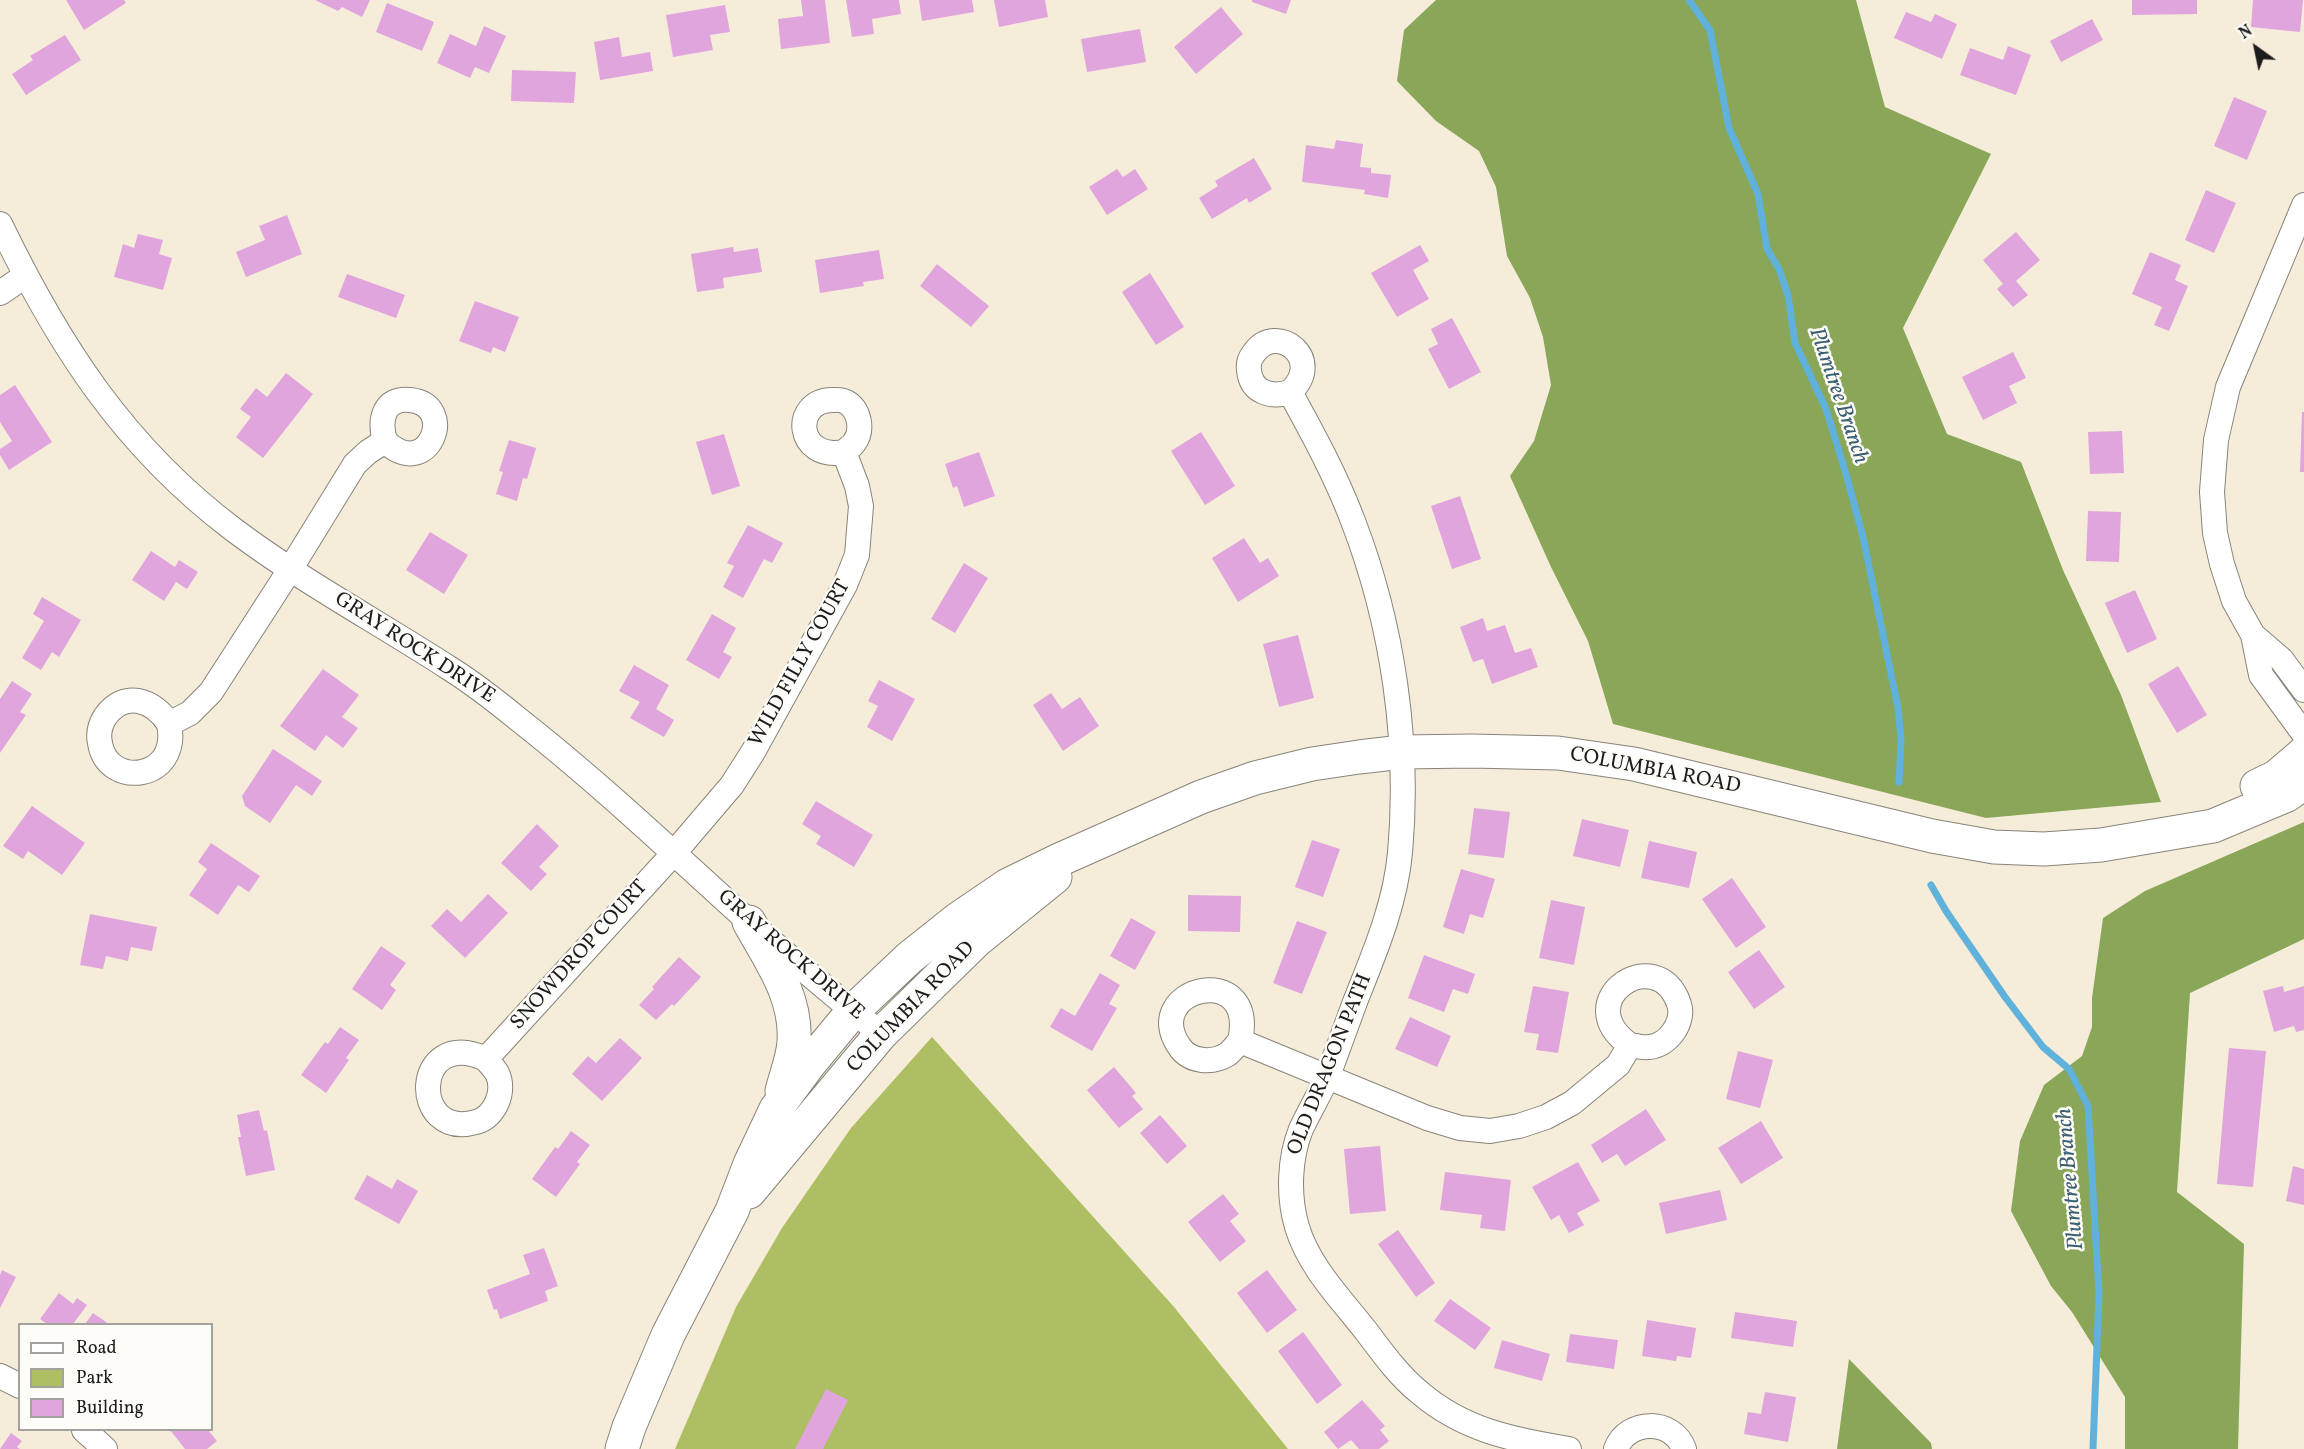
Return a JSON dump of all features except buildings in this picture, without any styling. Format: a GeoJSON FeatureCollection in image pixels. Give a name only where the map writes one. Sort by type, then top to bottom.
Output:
{"type":"FeatureCollection","features":[{"type":"Feature","properties":{"kind":"street"},"geometry":{"type":"LineString","coordinates":[[2304,206],[2228,387],[2217,440],[2212,492],[2215,533],[2223,568],[2234,601],[2253,635],[2261,675],[2304,734]]}},
{"type":"Feature","properties":{"kind":"street","name":"GRAY ROCK DRIVE"},"geometry":{"type":"LineString","coordinates":[[0,224],[51,324],[90,384],[129,431],[190,494],[234,530],[462,677],[568,760],[749,922],[881,1034]]}},
{"type":"Feature","properties":{"kind":"street"},"geometry":{"type":"LineString","coordinates":[[0,293],[25,276]]}},
{"type":"Feature","properties":{"kind":"street","name":"OLD DRAGON PATH"},"geometry":{"type":"LineString","coordinates":[[1290,392],[1331,468],[1354,523],[1373,583],[1391,657],[1402,752],[1400,856],[1392,895],[1383,934],[1327,1076],[1300,1132],[1292,1164],[1291,1195],[1297,1227],[1309,1255],[1392,1365],[1419,1392],[1450,1414],[1485,1431],[1529,1443],[1569,1449]]}},
{"type":"Feature","properties":{"kind":"street"},"geometry":{"type":"LineString","coordinates":[[169,724],[190,713],[211,692],[355,464],[385,441]]}},
{"type":"Feature","properties":{"kind":"street","name":"WILD FILLY COURT"},"geometry":{"type":"LineString","coordinates":[[674,853],[739,774],[845,585],[857,555],[861,530],[861,506],[857,486],[844,452]]}},
{"type":"Feature","properties":{"kind":"street"},"geometry":{"type":"LineString","coordinates":[[2253,635],[2281,659],[2304,690]]}},
{"type":"Feature","properties":{"kind":"street","name":"COLUMBIA ROAD"},"geometry":{"type":"LineString","coordinates":[[622,1449],[668,1335],[732,1210],[750,1164],[776,1109],[853,1011],[909,958],[1008,885],[1201,797],[1255,778],[1312,764],[1402,752],[1557,753],[1634,764],[1932,836],[1994,847],[2044,849],[2101,845],[2213,826],[2287,795],[2304,783]]}},
{"type":"Feature","properties":{"kind":"street","name":"COLUMBIA ROAD"},"geometry":{"type":"LineString","coordinates":[[2162,834],[2276,777],[2304,753]]}},
{"type":"Feature","properties":{"kind":"street","name":"COLUMBIA ROAD"},"geometry":{"type":"LineString","coordinates":[[732,1210],[881,1034],[976,941],[1065,870],[1118,833]]}},
{"type":"Feature","properties":{"kind":"street","name":"SNOWDROP COURT"},"geometry":{"type":"LineString","coordinates":[[486,1059],[674,853]]}},
{"type":"Feature","properties":{"kind":"street"},"geometry":{"type":"LineString","coordinates":[[749,922],[783,982],[793,1019],[794,1042],[776,1109]]}},
{"type":"Feature","properties":{"kind":"street"},"geometry":{"type":"LineString","coordinates":[[1240,1041],[1426,1118],[1460,1128],[1490,1131],[1519,1126],[1546,1117],[1572,1102],[1618,1065],[1630,1045]]}},
{"type":"Feature","properties":{"kind":"street"},"geometry":{"type":"LineString","coordinates":[[0,1376],[18,1385]]}},
{"type":"Feature","properties":{"kind":"street"},"geometry":{"type":"LineString","coordinates":[[1616,1449],[1626,1434],[1644,1425],[1658,1426],[1672,1432],[1682,1443],[1684,1449]]}},
{"type":"Feature","properties":{"kind":"street"},"geometry":{"type":"LineString","coordinates":[[85,1431],[105,1449]]}},
{"type":"Feature","properties":{"kind":"green space"},"geometry":{"type":"Polygon","coordinates":[[[1436,0],[1856,0],[1885,107],[1991,154],[1903,328],[1947,434],[2021,462],[2063,570],[2121,695],[2161,802],[1986,818],[1613,724],[1588,641],[1551,567],[1510,476],[1534,441],[1551,385],[1543,337],[1530,298],[1507,256],[1496,187],[1479,151],[1436,121],[1397,81],[1404,30],[1436,0]]]}},
{"type":"Feature","properties":{"kind":"green space"},"geometry":{"type":"Polygon","coordinates":[[[2304,822],[2304,939],[2190,993],[2177,1192],[2244,1244],[2238,1449],[2125,1449],[2125,1397],[2072,1312],[2051,1286],[2011,1211],[2020,1141],[2044,1085],[2082,1056],[2092,1027],[2092,998],[2103,918],[2145,891],[2304,822]]]}},
{"type":"Feature","properties":{"kind":"green space"},"geometry":{"type":"Polygon","coordinates":[[[932,1037],[1174,1307],[1288,1449],[675,1449],[736,1307],[782,1228],[851,1128],[932,1037]]]}},
{"type":"Feature","properties":{"kind":"green space"},"geometry":{"type":"Polygon","coordinates":[[[1849,1359],[1931,1443],[1932,1449],[1837,1449],[1849,1359]]]}},
{"type":"Feature","properties":{"kind":"waterway","name":"Plumtree Branch"},"geometry":{"type":"LineString","coordinates":[[1689,0],[1710,30],[1729,128],[1758,194],[1767,249],[1779,269],[1788,295],[1795,343],[1826,409],[1863,537],[1898,708],[1901,740],[1899,782]]}},
{"type":"Feature","properties":{"kind":"waterway","name":"Plumtree Branch"},"geometry":{"type":"LineString","coordinates":[[1931,885],[1946,911],[2005,997],[2043,1047],[2069,1069],[2088,1106],[2099,1294],[2093,1449]]}}]}
